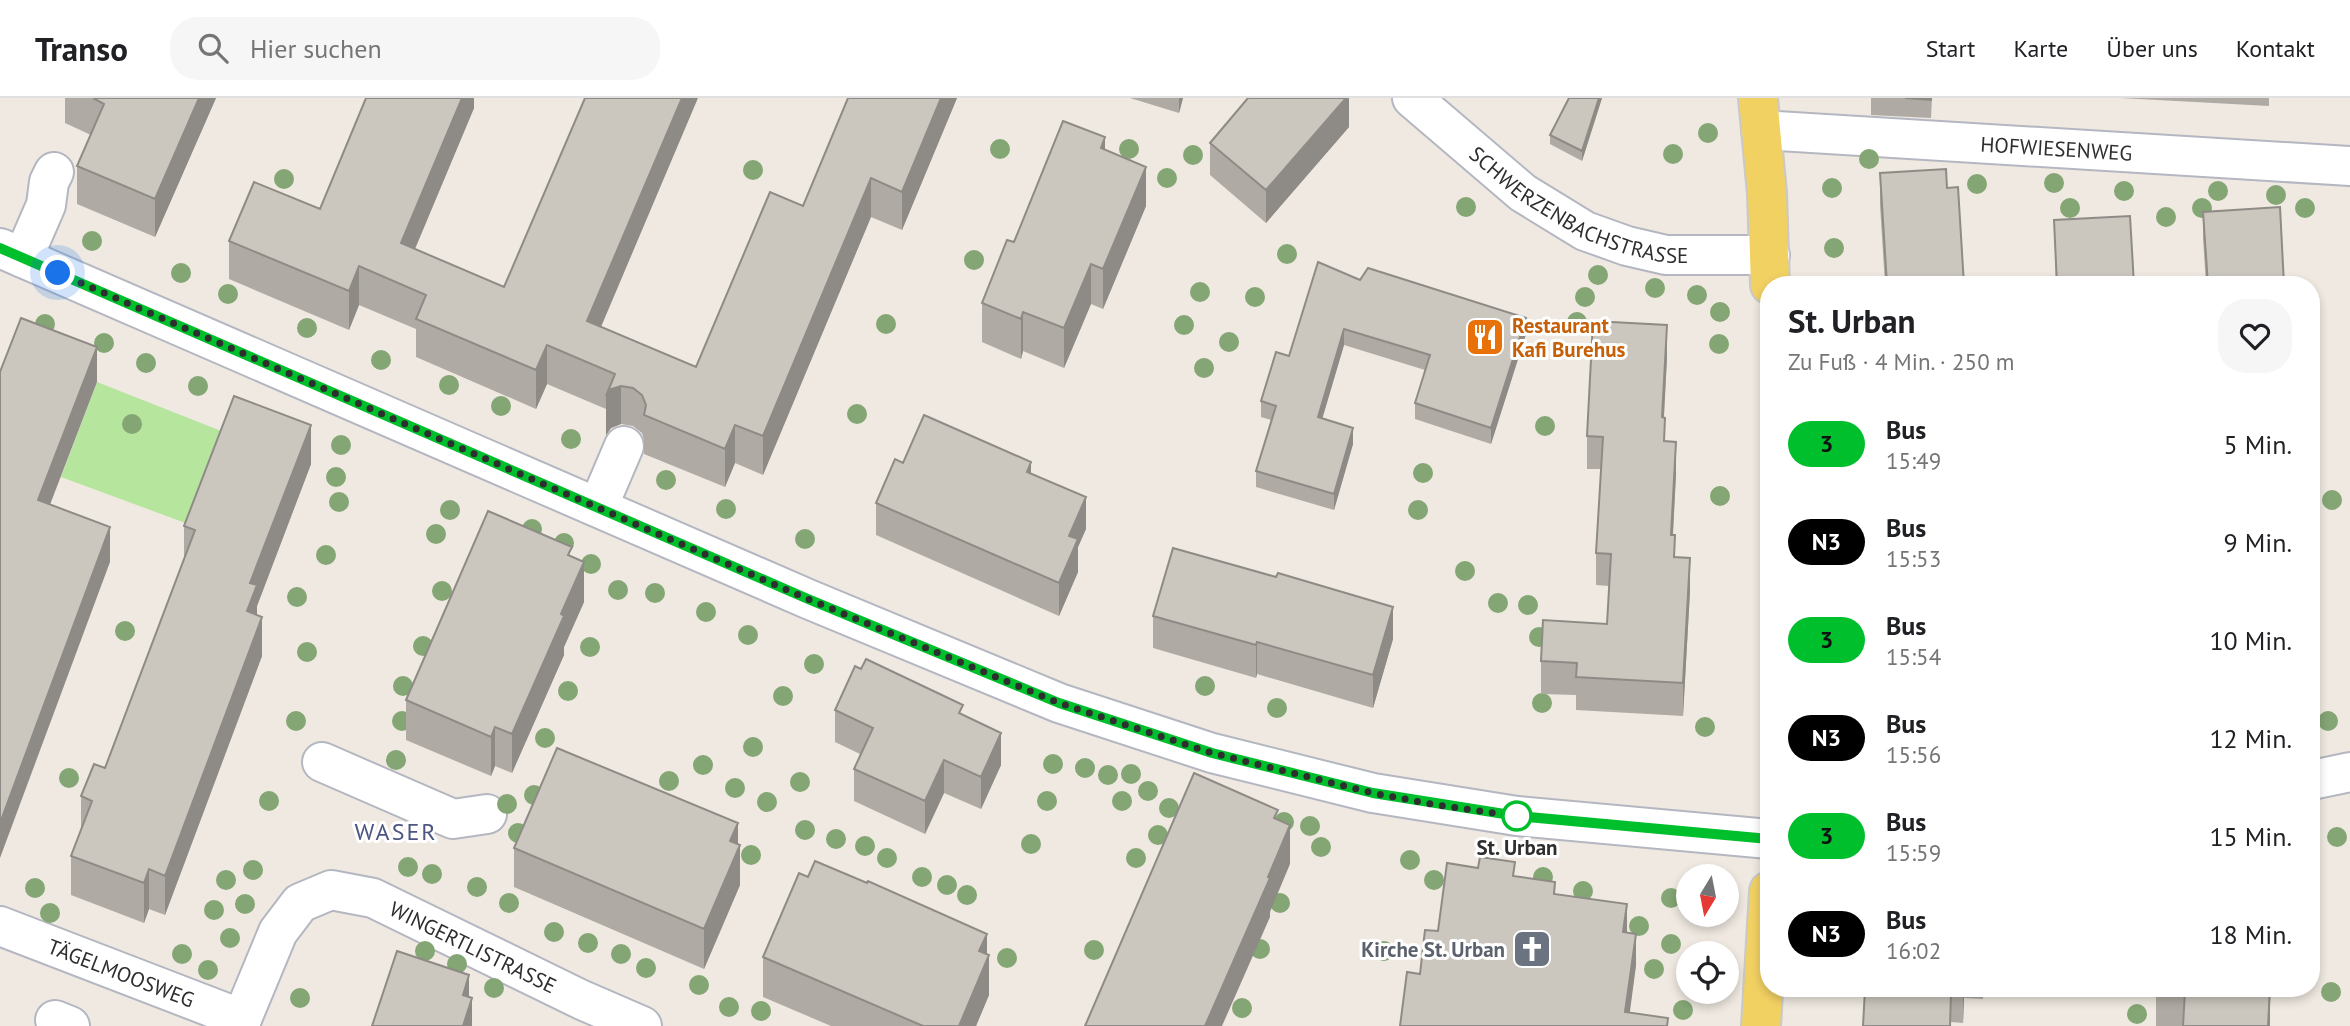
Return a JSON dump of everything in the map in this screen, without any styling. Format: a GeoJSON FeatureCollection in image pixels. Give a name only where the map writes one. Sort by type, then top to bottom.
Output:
{"type":"FeatureCollection","features":[{"type":"Feature","properties":{"kind":"main road"},"geometry":{"type":"LineString","coordinates":[[1760,114],[1770,270]]}},
{"type":"Feature","properties":{"kind":"main road"},"geometry":{"type":"LineString","coordinates":[[1761,1026],[1763,997]]}},
{"type":"Feature","properties":{"kind":"street","name":"SCHWERZENBACHSTRASSE"},"geometry":{"type":"LineString","coordinates":[[1412,98],[1523,193],[1585,231],[1627,246],[1770,270]]}},
{"type":"Feature","properties":{"kind":"street","name":"HOFWIESENWEG"},"geometry":{"type":"LineString","coordinates":[[1760,114],[2350,166]]}},
{"type":"Feature","properties":{"kind":"street"},"geometry":{"type":"LineString","coordinates":[[54,172],[49,182],[46,205],[11,253],[808,599],[1059,703],[1212,753],[1373,793],[1517,816],[1760,838]]}},
{"type":"Feature","properties":{"kind":"street"},"geometry":{"type":"LineString","coordinates":[[598,507],[624,446]]}},
{"type":"Feature","properties":{"kind":"street"},"geometry":{"type":"LineString","coordinates":[[322,762],[453,819],[487,814]]}},
{"type":"Feature","properties":{"kind":"street"},"geometry":{"type":"LineString","coordinates":[[2320,778],[2350,772]]}},
{"type":"Feature","properties":{"kind":"street","name":"WINGERTLISTRASSE"},"geometry":{"type":"LineString","coordinates":[[240,1023],[278,932],[300,903],[331,890],[373,898],[582,1000],[642,1026]]}},
{"type":"Feature","properties":{"kind":"street","name":"TÄGELMOOSWEG"},"geometry":{"type":"LineString","coordinates":[[0,926],[240,1023]]}},
{"type":"Feature","properties":{"kind":"green space"},"geometry":{"type":"Polygon","coordinates":[[[97,382],[234,436],[199,528],[61,477],[97,382]]]}},
{"type":"Feature","properties":{"kind":"building"},"geometry":{"type":"Polygon","coordinates":[[[93,98],[199,98],[155,199],[77,166],[104,104],[93,98]]]}},
{"type":"Feature","properties":{"kind":"building"},"geometry":{"type":"Polygon","coordinates":[[[366,98],[462,98],[401,243],[504,287],[585,98],[682,98],[587,321],[696,367],[770,192],[803,206],[848,98],[941,98],[902,192],[871,178],[763,436],[735,425],[725,449],[644,415],[646,405],[642,395],[633,388],[621,386],[611,389],[606,396],[615,374],[547,345],[536,370],[416,319],[426,295],[359,266],[349,291],[229,241],[254,182],[320,209],[366,98]]]}},
{"type":"Feature","properties":{"kind":"building"},"geometry":{"type":"Polygon","coordinates":[[[1248,98],[1346,98],[1266,190],[1210,143],[1248,98]]]}},
{"type":"Feature","properties":{"kind":"building"},"geometry":{"type":"Polygon","coordinates":[[[1569,98],[1599,98],[1582,151],[1550,135],[1569,98]]]}},
{"type":"Feature","properties":{"kind":"building"},"geometry":{"type":"Polygon","coordinates":[[[1063,121],[1105,137],[1101,148],[1146,167],[1103,269],[1091,264],[1064,328],[1023,312],[1021,319],[982,303],[1007,240],[1014,242],[1063,121]]]}},
{"type":"Feature","properties":{"kind":"building"},"geometry":{"type":"Polygon","coordinates":[[[1946,169],[1947,188],[1958,187],[1963,276],[1886,276],[1880,173],[1946,169]]]}},
{"type":"Feature","properties":{"kind":"building"},"geometry":{"type":"Polygon","coordinates":[[[2280,207],[2284,276],[2207,276],[2203,212],[2280,207]]]}},
{"type":"Feature","properties":{"kind":"building"},"geometry":{"type":"Polygon","coordinates":[[[2130,216],[2133,276],[2057,276],[2054,220],[2130,216]]]}},
{"type":"Feature","properties":{"kind":"building"},"geometry":{"type":"Polygon","coordinates":[[[1318,262],[1360,280],[1368,268],[1526,318],[1491,428],[1415,403],[1430,355],[1344,329],[1318,417],[1353,428],[1334,494],[1256,471],[1276,406],[1261,401],[1276,352],[1289,356],[1318,262]]]}},
{"type":"Feature","properties":{"kind":"building"},"geometry":{"type":"Polygon","coordinates":[[[21,318],[97,347],[38,500],[110,527],[0,823],[0,372],[21,318]]]}},
{"type":"Feature","properties":{"kind":"building"},"geometry":{"type":"Polygon","coordinates":[[[1593,321],[1667,325],[1662,417],[1665,418],[1664,441],[1676,442],[1671,535],[1675,535],[1674,557],[1690,558],[1683,683],[1576,677],[1577,663],[1541,661],[1543,620],[1607,624],[1611,554],[1596,553],[1603,437],[1587,436],[1593,321]]]}},
{"type":"Feature","properties":{"kind":"building"},"geometry":{"type":"Polygon","coordinates":[[[234,396],[311,425],[250,583],[257,585],[247,611],[262,617],[165,876],[149,869],[144,883],[71,856],[92,801],[81,796],[94,764],[105,768],[195,530],[184,526],[234,396]]]}},
{"type":"Feature","properties":{"kind":"building"},"geometry":{"type":"Polygon","coordinates":[[[924,415],[1031,462],[1027,472],[1086,497],[1069,536],[1078,539],[1059,583],[876,503],[895,459],[903,463],[924,415]]]}},
{"type":"Feature","properties":{"kind":"building"},"geometry":{"type":"Polygon","coordinates":[[[488,511],[572,547],[568,555],[584,562],[561,614],[564,616],[512,734],[495,727],[491,737],[406,700],[488,511]]]}},
{"type":"Feature","properties":{"kind":"building"},"geometry":{"type":"Polygon","coordinates":[[[1173,548],[1276,577],[1278,573],[1393,607],[1373,675],[1153,616],[1173,548]]]}},
{"type":"Feature","properties":{"kind":"building"},"geometry":{"type":"Polygon","coordinates":[[[866,659],[963,705],[959,713],[1001,733],[981,777],[944,760],[925,801],[854,769],[873,728],[835,710],[855,666],[861,669],[866,659]]]}},
{"type":"Feature","properties":{"kind":"building"},"geometry":{"type":"Polygon","coordinates":[[[557,748],[738,823],[730,841],[740,845],[704,929],[514,848],[557,748]]]}},
{"type":"Feature","properties":{"kind":"building"},"geometry":{"type":"Polygon","coordinates":[[[1194,773],[1278,810],[1274,818],[1290,825],[1268,877],[1270,878],[1205,1026],[1085,1026],[1194,773]]]}},
{"type":"Feature","properties":{"kind":"building","name":"Kirche St. Urban"},"geometry":{"type":"Polygon","coordinates":[[[1480,857],[1515,862],[1513,876],[1555,882],[1554,894],[1627,904],[1623,932],[1636,934],[1625,1012],[1668,1018],[1667,1026],[1400,1026],[1407,972],[1420,974],[1425,930],[1438,931],[1447,863],[1478,868],[1480,857]]]}},
{"type":"Feature","properties":{"kind":"building"},"geometry":{"type":"Polygon","coordinates":[[[815,861],[867,883],[868,881],[987,934],[979,951],[989,955],[959,1026],[923,1026],[763,957],[799,873],[808,877],[815,861]]]}},
{"type":"Feature","properties":{"kind":"building"},"geometry":{"type":"Polygon","coordinates":[[[397,951],[469,975],[463,995],[472,998],[463,1026],[372,1026],[397,951]]]}},
{"type":"Feature","properties":{"kind":"building"},"geometry":{"type":"Polygon","coordinates":[[[1865,997],[1951,997],[1950,1026],[1863,1026],[1865,997]]]}},
{"type":"Feature","properties":{"kind":"building"},"geometry":{"type":"Polygon","coordinates":[[[2185,997],[2270,997],[2268,1026],[2183,1026],[2185,997]]]}},
{"type":"Feature","properties":{"kind":"bus line","name":"3"},"geometry":{"type":"LineString","coordinates":[[0,248],[808,599],[1059,703],[1212,753],[1373,793],[1517,816],[1760,838]]}},
{"type":"Feature","properties":{"kind":"place","name":"Restaurant Kafi Burehus"},"geometry":{"type":"Point","coordinates":[1485,337]}},
{"type":"Feature","properties":{"kind":"place","name":"St. Urban"},"geometry":{"type":"Point","coordinates":[1517,816]}},
{"type":"Feature","properties":{"kind":"place","name":"Kirche St. Urban"},"geometry":{"type":"Point","coordinates":[1532,949]}},
{"type":"Feature","properties":{"kind":"district","name":"WASER"},"geometry":{"type":"Point","coordinates":[396,831]}},
{"type":"Feature","properties":{"kind":"route"},"geometry":{"type":"LineString","coordinates":[[58,273],[808,599],[1059,703],[1212,753],[1373,793],[1517,816]]}}]}
